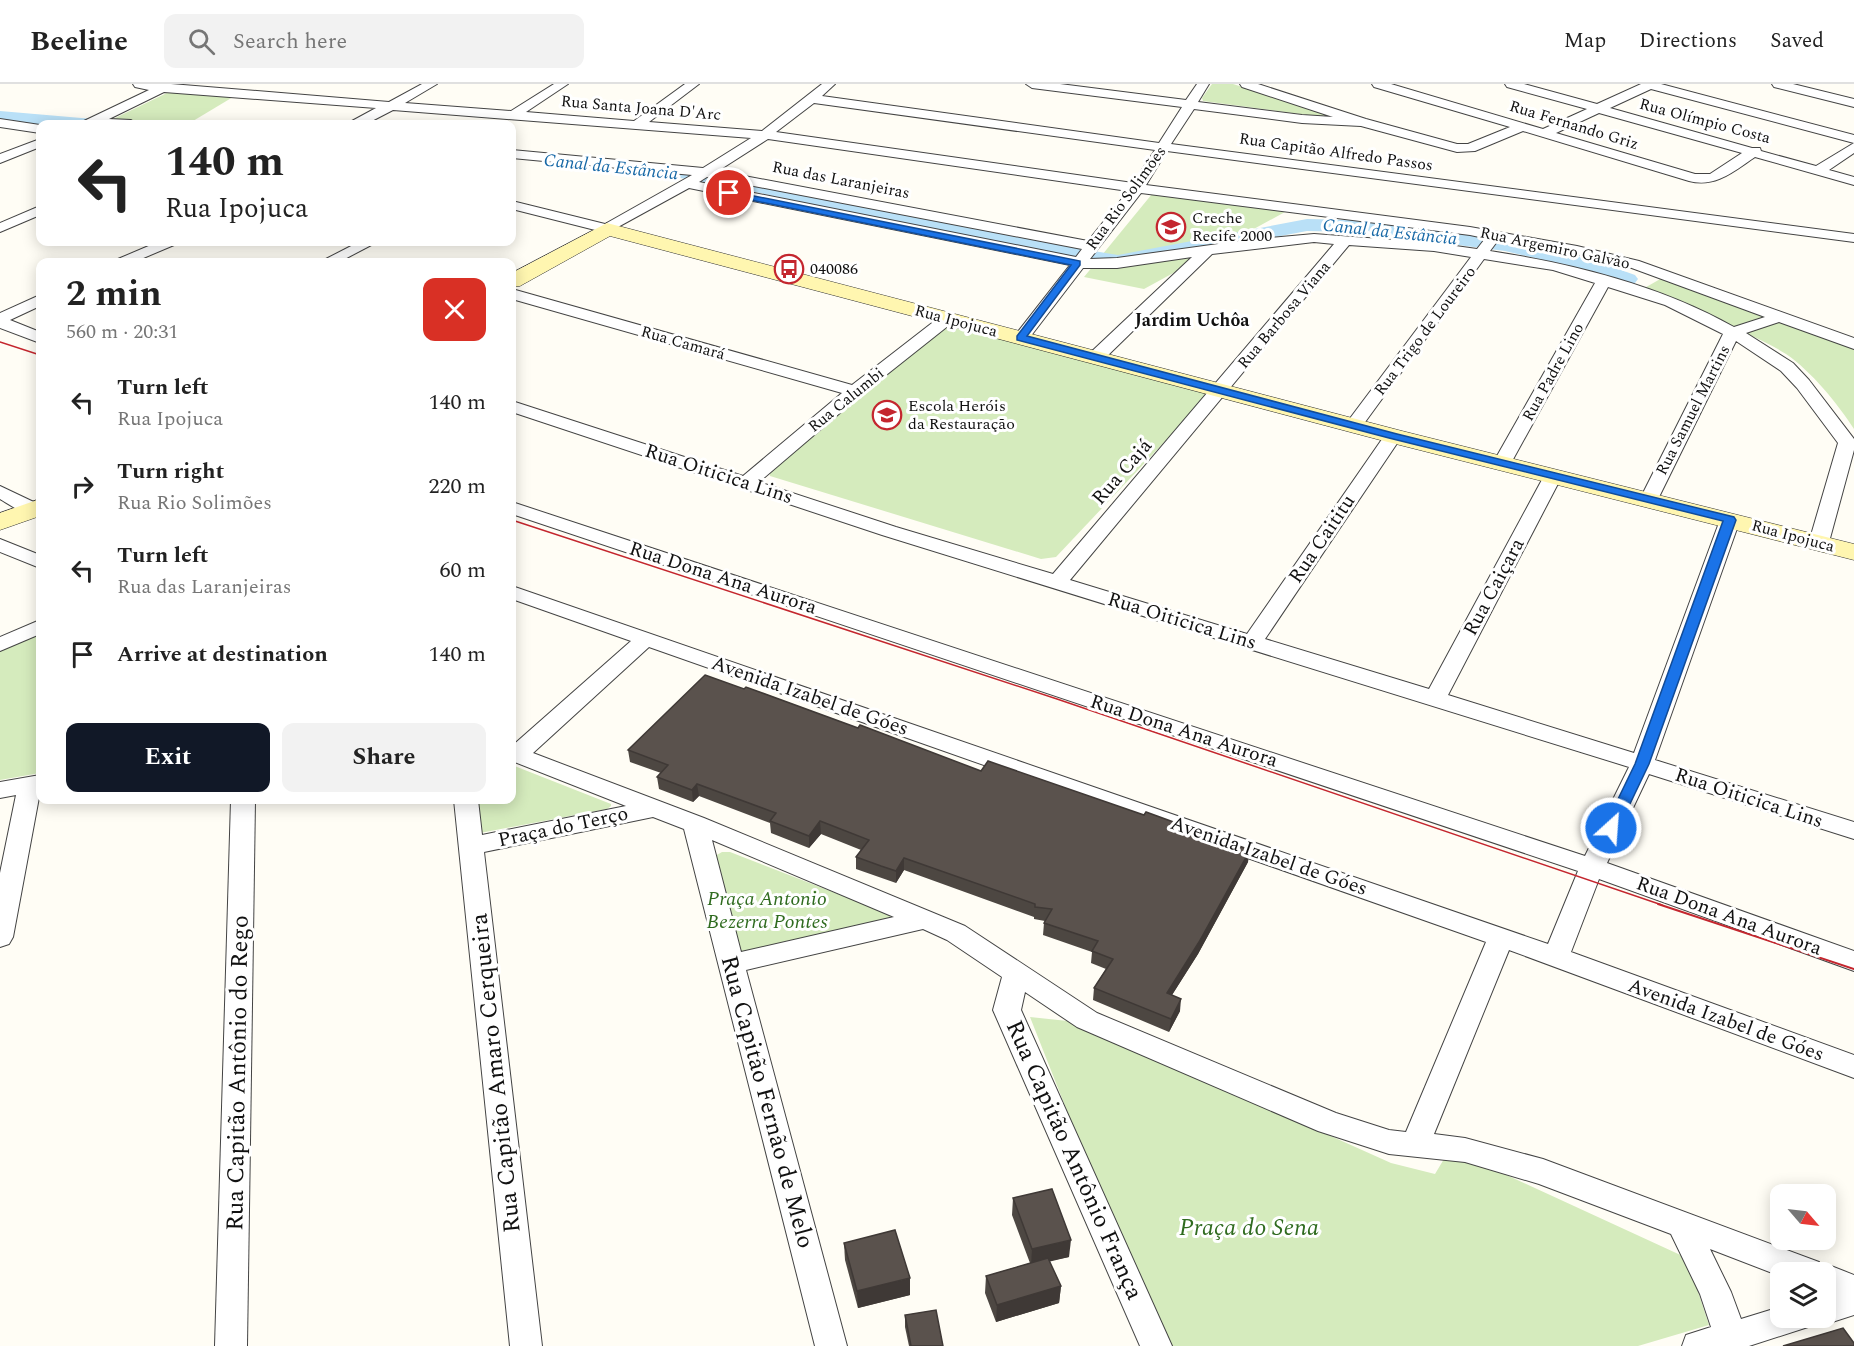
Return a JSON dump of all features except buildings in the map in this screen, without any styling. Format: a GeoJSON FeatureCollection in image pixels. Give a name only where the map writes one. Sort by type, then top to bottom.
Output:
{"type":"FeatureCollection","features":[{"type":"Feature","properties":{"kind":"main road"},"geometry":{"type":"LineString","coordinates":[[516,279],[607,229]]}},
{"type":"Feature","properties":{"kind":"main road","name":"Rua Ipojuca"},"geometry":{"type":"LineString","coordinates":[[607,229],[1393,436],[1649,498],[1854,552]]}},
{"type":"Feature","properties":{"kind":"main road"},"geometry":{"type":"LineString","coordinates":[[0,522],[36,508]]}},
{"type":"Feature","properties":{"kind":"street","name":"Rua Santa Joana D'Arc"},"geometry":{"type":"LineString","coordinates":[[139,84],[768,135],[1137,188]]}},
{"type":"Feature","properties":{"kind":"street"},"geometry":{"type":"LineString","coordinates":[[280,97],[305,84]]}},
{"type":"Feature","properties":{"kind":"street"},"geometry":{"type":"LineString","coordinates":[[364,120],[431,84]]}},
{"type":"Feature","properties":{"kind":"street"},"geometry":{"type":"LineString","coordinates":[[515,114],[562,84]]}},
{"type":"Feature","properties":{"kind":"street"},"geometry":{"type":"LineString","coordinates":[[638,124],[693,84]]}},
{"type":"Feature","properties":{"kind":"street"},"geometry":{"type":"LineString","coordinates":[[607,229],[707,173],[768,135],[829,84]]}},
{"type":"Feature","properties":{"kind":"street"},"geometry":{"type":"LineString","coordinates":[[1032,84],[1302,118],[1361,122]]}},
{"type":"Feature","properties":{"kind":"street","name":"Rua Rio Solimões"},"geometry":{"type":"LineString","coordinates":[[1021,338],[1137,188],[1203,84]]}},
{"type":"Feature","properties":{"kind":"street"},"geometry":{"type":"LineString","coordinates":[[1246,84],[1439,145],[1470,148],[1523,127]]}},
{"type":"Feature","properties":{"kind":"street","name":"Rua Fernando Griz"},"geometry":{"type":"LineString","coordinates":[[1378,84],[1686,176],[1704,179],[1715,177],[1755,152]]}},
{"type":"Feature","properties":{"kind":"street","name":"Rua Olímpio Costa"},"geometry":{"type":"LineString","coordinates":[[1511,84],[1854,181]]}},
{"type":"Feature","properties":{"kind":"street"},"geometry":{"type":"LineString","coordinates":[[1545,134],[1650,84],[1854,139]]}},
{"type":"Feature","properties":{"kind":"street"},"geometry":{"type":"LineString","coordinates":[[1778,84],[1854,103]]}},
{"type":"Feature","properties":{"kind":"street"},"geometry":{"type":"LineString","coordinates":[[98,120],[165,86]]}},
{"type":"Feature","properties":{"kind":"street","name":"Rua Capitão Alfredo Passos"},"geometry":{"type":"LineString","coordinates":[[813,99],[1854,238]]}},
{"type":"Feature","properties":{"kind":"street"},"geometry":{"type":"LineString","coordinates":[[0,123],[36,128]]}},
{"type":"Feature","properties":{"kind":"street"},"geometry":{"type":"LineString","coordinates":[[0,159],[36,146]]}},
{"type":"Feature","properties":{"kind":"street"},"geometry":{"type":"LineString","coordinates":[[1819,170],[1854,147]]}},
{"type":"Feature","properties":{"kind":"street","name":"Rua das Laranjeiras"},"geometry":{"type":"LineString","coordinates":[[516,154],[707,173],[1084,255]]}},
{"type":"Feature","properties":{"kind":"street","name":"Rua das Laranjeiras"},"geometry":{"type":"LineString","coordinates":[[688,183],[1084,255]]}},
{"type":"Feature","properties":{"kind":"street","name":"Rua Argemiro Galvão"},"geometry":{"type":"LineString","coordinates":[[1137,188],[1493,236],[1577,250],[1649,269],[1854,344]]}},
{"type":"Feature","properties":{"kind":"street","name":"Rua Ipojuca"},"geometry":{"type":"LineString","coordinates":[[516,207],[607,229]]}},
{"type":"Feature","properties":{"kind":"street"},"geometry":{"type":"LineString","coordinates":[[0,228],[36,212]]}},
{"type":"Feature","properties":{"kind":"street","name":"Rua Trigo de Loureiro"},"geometry":{"type":"LineString","coordinates":[[1354,425],[1483,253],[1493,236]]}},
{"type":"Feature","properties":{"kind":"street","name":"Rua Argemiro Galvão"},"geometry":{"type":"LineString","coordinates":[[1084,255],[1118,263],[1286,240],[1346,239],[1483,253],[1555,266],[1671,302],[1732,332],[1787,367],[1850,444]]}},
{"type":"Feature","properties":{"kind":"street","name":"Rua Barbosa Viana"},"geometry":{"type":"LineString","coordinates":[[1221,390],[1346,239]]}},
{"type":"Feature","properties":{"kind":"street"},"geometry":{"type":"LineString","coordinates":[[132,258],[160,246]]}},
{"type":"Feature","properties":{"kind":"street"},"geometry":{"type":"LineString","coordinates":[[336,258],[362,246]]}},
{"type":"Feature","properties":{"kind":"street"},"geometry":{"type":"LineString","coordinates":[[1095,358],[1208,249]]}},
{"type":"Feature","properties":{"kind":"street"},"geometry":{"type":"LineString","coordinates":[[1625,286],[1649,269]]}},
{"type":"Feature","properties":{"kind":"street","name":"Rua Padre Lino"},"geometry":{"type":"LineString","coordinates":[[1502,463],[1604,280]]}},
{"type":"Feature","properties":{"kind":"street","name":"Rua Camará"},"geometry":{"type":"LineString","coordinates":[[516,295],[855,391]]}},
{"type":"Feature","properties":{"kind":"street"},"geometry":{"type":"LineString","coordinates":[[0,321],[36,302]]}},
{"type":"Feature","properties":{"kind":"street","name":"Rua Samuel Martins"},"geometry":{"type":"LineString","coordinates":[[1649,498],[1732,332],[1759,326],[1778,316]]}},
{"type":"Feature","properties":{"kind":"street","name":"Rua Calumbi"},"geometry":{"type":"LineString","coordinates":[[746,483],[855,391],[947,319]]}},
{"type":"Feature","properties":{"kind":"street"},"geometry":{"type":"LineString","coordinates":[[0,321],[36,336]]}},
{"type":"Feature","properties":{"kind":"street","name":"Rua Cajá"},"geometry":{"type":"LineString","coordinates":[[1057,582],[1221,390]]}},
{"type":"Feature","properties":{"kind":"street","name":"Rua Oiticica Lins"},"geometry":{"type":"LineString","coordinates":[[516,407],[889,531],[1435,698],[1854,831]]}},
{"type":"Feature","properties":{"kind":"street","name":"Rua Caititu"},"geometry":{"type":"LineString","coordinates":[[1252,642],[1393,436]]}},
{"type":"Feature","properties":{"kind":"street"},"geometry":{"type":"LineString","coordinates":[[1819,542],[1850,444]]}},
{"type":"Feature","properties":{"kind":"street","name":"Rua Caiçara"},"geometry":{"type":"LineString","coordinates":[[1435,698],[1553,476]]}},
{"type":"Feature","properties":{"kind":"street"},"geometry":{"type":"LineString","coordinates":[[0,492],[36,508]]}},
{"type":"Feature","properties":{"kind":"street","name":"Rua Dona Ana Aurora"},"geometry":{"type":"LineString","coordinates":[[516,509],[1592,867],[1854,961]]}},
{"type":"Feature","properties":{"kind":"street"},"geometry":{"type":"LineString","coordinates":[[1556,958],[1592,867],[1642,764],[1730,520]]}},
{"type":"Feature","properties":{"kind":"street"},"geometry":{"type":"LineString","coordinates":[[0,545],[36,560]]}},
{"type":"Feature","properties":{"kind":"street","name":"Avenida Izabel de Góes"},"geometry":{"type":"LineString","coordinates":[[516,593],[1501,937],[1854,1067]]}},
{"type":"Feature","properties":{"kind":"street"},"geometry":{"type":"LineString","coordinates":[[0,645],[36,628]]}},
{"type":"Feature","properties":{"kind":"street"},"geometry":{"type":"LineString","coordinates":[[516,752],[645,639]]}},
{"type":"Feature","properties":{"kind":"street"},"geometry":{"type":"LineString","coordinates":[[516,755],[695,824],[956,933],[1098,1025],[1328,1123],[1389,1143],[1465,1150],[1543,1172],[1781,1262]]}},
{"type":"Feature","properties":{"kind":"street"},"geometry":{"type":"LineString","coordinates":[[0,790],[35,784],[0,938]]}},
{"type":"Feature","properties":{"kind":"street","name":"Rua Capitão Antônio do Rego"},"geometry":{"type":"LineString","coordinates":[[231,1346],[243,804]]}},
{"type":"Feature","properties":{"kind":"street","name":"Rua Capitão Amaro Cerqueira"},"geometry":{"type":"LineString","coordinates":[[467,804],[526,1346]]}},
{"type":"Feature","properties":{"kind":"street","name":"Praça do Terço"},"geometry":{"type":"LineString","coordinates":[[472,846],[655,808]]}},
{"type":"Feature","properties":{"kind":"street","name":"Rua Capitão Fernão de Melo"},"geometry":{"type":"LineString","coordinates":[[695,824],[831,1346]]}},
{"type":"Feature","properties":{"kind":"street"},"geometry":{"type":"LineString","coordinates":[[731,964],[925,919]]}},
{"type":"Feature","properties":{"kind":"street"},"geometry":{"type":"LineString","coordinates":[[1416,1144],[1501,937]]}},
{"type":"Feature","properties":{"kind":"street","name":"Rua Capitão Antônio França"},"geometry":{"type":"LineString","coordinates":[[1016,973],[1007,1010],[1156,1346]]}},
{"type":"Feature","properties":{"kind":"street"},"geometry":{"type":"LineString","coordinates":[[1682,1225],[1715,1292],[1731,1336]]}},
{"type":"Feature","properties":{"kind":"street"},"geometry":{"type":"LineString","coordinates":[[1836,1282],[1854,1289]]}},
{"type":"Feature","properties":{"kind":"street"},"geometry":{"type":"LineString","coordinates":[[1836,1306],[1854,1300]]}},
{"type":"Feature","properties":{"kind":"street"},"geometry":{"type":"LineString","coordinates":[[1698,1346],[1770,1325]]}},
{"type":"Feature","properties":{"kind":"green space"},"geometry":{"type":"Polygon","coordinates":[[[1212,84],[1233,84],[1335,116],[1330,118],[1203,101],[1202,98],[1212,84]]]}},
{"type":"Feature","properties":{"kind":"green space"},"geometry":{"type":"Polygon","coordinates":[[[169,92],[233,97],[195,120],[111,120],[169,92]]]}},
{"type":"Feature","properties":{"kind":"green space"},"geometry":{"type":"Polygon","coordinates":[[[1152,194],[1285,212],[1144,289],[1084,277],[1152,194]]]}},
{"type":"Feature","properties":{"kind":"green space"},"geometry":{"type":"Polygon","coordinates":[[[1669,274],[1854,341],[1854,429],[1823,388],[1805,369],[1786,354],[1769,344],[1712,320],[1634,294],[1669,274]]]}},
{"type":"Feature","properties":{"kind":"green space"},"geometry":{"type":"Polygon","coordinates":[[[949,325],[1207,391],[1203,401],[1056,557],[1041,559],[770,476],[768,467],[939,329],[949,325]]]}},
{"type":"Feature","properties":{"kind":"green space"},"geometry":{"type":"Polygon","coordinates":[[[36,634],[36,774],[0,780],[0,650],[36,634]]]}},
{"type":"Feature","properties":{"kind":"green space"},"geometry":{"type":"Polygon","coordinates":[[[516,767],[611,804],[607,809],[480,833],[476,831],[473,804],[516,804],[516,767]]]}},
{"type":"Feature","properties":{"kind":"green space","name":"Praça Antonio Bezerra Pontes"},"geometry":{"type":"Polygon","coordinates":[[[722,852],[730,852],[905,920],[738,958],[715,856],[722,852]]]}},
{"type":"Feature","properties":{"kind":"green space","name":"Praça do Sena"},"geometry":{"type":"Polygon","coordinates":[[[1030,1017],[1077,1022],[1391,1163],[1435,1174],[1450,1149],[1687,1258],[1709,1325],[1638,1346],[1172,1346],[1069,1116],[1030,1017]]]}},
{"type":"Feature","properties":{"kind":"waterway","name":"Canal da Estância"},"geometry":{"type":"LineString","coordinates":[[0,116],[46,120]]}},
{"type":"Feature","properties":{"kind":"waterway","name":"Canal da Estância"},"geometry":{"type":"LineString","coordinates":[[665,170],[760,187],[1069,253],[1118,261],[1307,225],[1355,226],[1505,245],[1583,263],[1628,279]]}},
{"type":"Feature","properties":{"kind":"tram line"},"geometry":{"type":"LineString","coordinates":[[0,342],[36,354]]}},
{"type":"Feature","properties":{"kind":"tram line"},"geometry":{"type":"LineString","coordinates":[[516,521],[1057,699],[1662,905]]}},
{"type":"Feature","properties":{"kind":"tram line"},"geometry":{"type":"LineString","coordinates":[[1658,904],[1854,969]]}},
{"type":"Feature","properties":{"kind":"place","name":"Creche Recife 2000"},"geometry":{"type":"Point","coordinates":[1171,227]}},
{"type":"Feature","properties":{"kind":"place","name":"040086"},"geometry":{"type":"Point","coordinates":[789,269]}},
{"type":"Feature","properties":{"kind":"place","name":"Escola Heróis da Restauração"},"geometry":{"type":"Point","coordinates":[887,415]}},
{"type":"Feature","properties":{"kind":"district","name":"Jardim Uchôa"},"geometry":{"type":"Point","coordinates":[1192,320]}},
{"type":"Feature","properties":{"kind":"route"},"geometry":{"type":"LineString","coordinates":[[729,193],[1077,263],[1021,338],[1393,436],[1730,520],[1642,764],[1611,828]]}}]}
